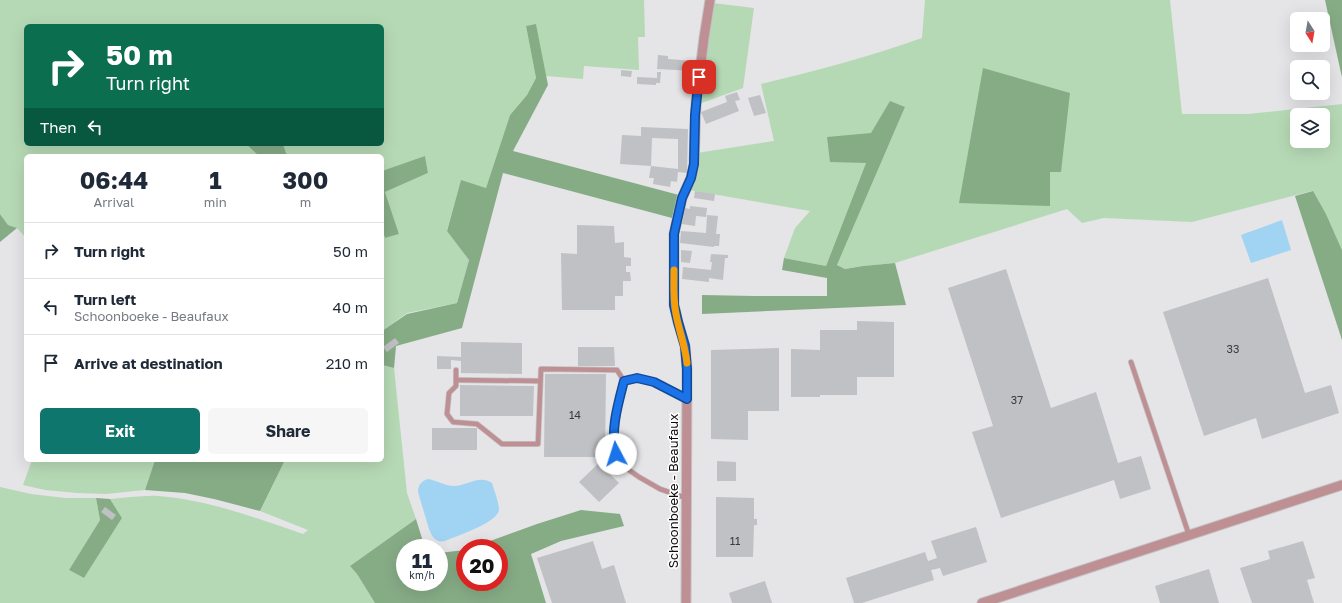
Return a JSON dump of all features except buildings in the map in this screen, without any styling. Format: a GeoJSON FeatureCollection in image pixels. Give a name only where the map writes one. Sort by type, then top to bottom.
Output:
{"type":"FeatureCollection","features":[{"type":"Feature","properties":{"kind":"street","name":"Schoonboeke - Beaufaux"},"geometry":{"type":"LineString","coordinates":[[686,603],[687,369],[685,346],[674,305],[674,234],[682,198],[691,178],[694,164],[696,103],[710,0]]}},
{"type":"Feature","properties":{"kind":"street"},"geometry":{"type":"LineString","coordinates":[[982,603],[1342,485]]}},
{"type":"Feature","properties":{"kind":"lane"},"geometry":{"type":"LineString","coordinates":[[1131,362],[1188,535]]}},
{"type":"Feature","properties":{"kind":"lane"},"geometry":{"type":"LineString","coordinates":[[456,370],[456,386],[449,394],[447,414],[453,422],[477,424],[502,444],[538,444],[540,369],[617,370],[624,381],[616,413],[614,445],[619,463],[639,478],[660,489],[686,498]]}},
{"type":"Feature","properties":{"kind":"lane"},"geometry":{"type":"LineString","coordinates":[[624,381],[637,378],[654,382],[687,399]]}},
{"type":"Feature","properties":{"kind":"lane"},"geometry":{"type":"LineString","coordinates":[[456,380],[540,381]]}},
{"type":"Feature","properties":{"kind":"green space"},"geometry":{"type":"Polygon","coordinates":[[[0,0],[644,0],[645,37],[638,37],[639,70],[584,66],[583,79],[546,76],[536,25],[526,26],[536,78],[527,95],[510,115],[486,188],[461,181],[447,230],[469,260],[457,303],[407,313],[384,330],[384,235],[385,238],[399,234],[385,192],[428,173],[425,157],[384,170],[384,154],[286,154],[284,146],[384,146],[384,24],[24,24],[24,146],[248,146],[257,154],[24,154],[24,236],[17,228],[8,225],[0,214],[0,0]]]}},
{"type":"Feature","properties":{"kind":"green space"},"geometry":{"type":"Polygon","coordinates":[[[925,0],[1170,0],[1182,114],[1248,114],[1290,110],[1290,148],[1330,148],[1330,108],[1304,108],[1342,104],[1342,250],[1326,214],[1312,191],[1192,222],[1104,218],[1082,223],[1067,209],[895,263],[845,269],[837,265],[905,107],[866,163],[826,266],[784,258],[795,228],[810,211],[689,190],[697,153],[774,141],[761,84],[882,51],[922,38],[925,0]]]}},
{"type":"Feature","properties":{"kind":"green space"},"geometry":{"type":"Polygon","coordinates":[[[1325,0],[1342,0],[1342,77],[1330,23],[1330,12],[1328,12],[1325,0]]]}},
{"type":"Feature","properties":{"kind":"green space"},"geometry":{"type":"Polygon","coordinates":[[[713,3],[754,8],[743,88],[699,104],[713,3]]]}},
{"type":"Feature","properties":{"kind":"green space"},"geometry":{"type":"Polygon","coordinates":[[[536,24],[548,85],[513,151],[679,195],[672,218],[503,173],[462,328],[396,346],[394,368],[384,366],[384,330],[407,314],[457,303],[469,260],[447,231],[461,180],[486,188],[510,115],[527,95],[536,78],[526,26],[536,24]]]}},
{"type":"Feature","properties":{"kind":"green space"},"geometry":{"type":"Polygon","coordinates":[[[983,68],[1070,93],[1061,172],[1050,172],[1050,206],[959,203],[983,68]]]}},
{"type":"Feature","properties":{"kind":"green space"},"geometry":{"type":"Polygon","coordinates":[[[890,101],[905,107],[837,265],[845,269],[895,263],[906,305],[702,314],[702,295],[827,296],[827,278],[782,270],[784,258],[826,266],[866,163],[830,162],[827,137],[871,133],[890,101]]]}},
{"type":"Feature","properties":{"kind":"green space"},"geometry":{"type":"Polygon","coordinates":[[[248,146],[284,146],[286,154],[257,154],[248,146]]]}},
{"type":"Feature","properties":{"kind":"green space"},"geometry":{"type":"Polygon","coordinates":[[[425,156],[428,173],[385,192],[399,234],[385,238],[384,235],[384,170],[425,156]]]}},
{"type":"Feature","properties":{"kind":"green space"},"geometry":{"type":"Polygon","coordinates":[[[1313,191],[1326,214],[1342,250],[1342,340],[1295,196],[1313,191]]]}},
{"type":"Feature","properties":{"kind":"green space"},"geometry":{"type":"Polygon","coordinates":[[[0,214],[8,225],[17,228],[0,242],[0,214]]]}},
{"type":"Feature","properties":{"kind":"green space"},"geometry":{"type":"Polygon","coordinates":[[[384,366],[394,368],[407,493],[416,519],[350,566],[357,574],[375,603],[0,603],[0,487],[31,494],[66,498],[96,498],[100,520],[69,570],[84,578],[122,518],[110,499],[141,496],[177,498],[232,510],[303,534],[308,530],[260,511],[284,462],[384,462],[384,366]]]}},
{"type":"Feature","properties":{"kind":"green space"},"geometry":{"type":"Polygon","coordinates":[[[31,462],[154,462],[145,490],[106,494],[77,493],[45,490],[23,485],[31,462]]]}},
{"type":"Feature","properties":{"kind":"green space"},"geometry":{"type":"Polygon","coordinates":[[[154,462],[284,462],[260,511],[185,493],[145,490],[154,462]]]}},
{"type":"Feature","properties":{"kind":"green space"},"geometry":{"type":"Polygon","coordinates":[[[96,498],[110,499],[122,518],[84,578],[69,570],[100,520],[96,498]]]}},
{"type":"Feature","properties":{"kind":"green space"},"geometry":{"type":"Polygon","coordinates":[[[581,510],[620,514],[624,526],[561,541],[531,554],[546,603],[375,603],[357,574],[350,566],[416,519],[422,539],[396,539],[396,591],[448,591],[448,552],[456,551],[456,591],[508,591],[508,539],[496,539],[581,510]]]}},
{"type":"Feature","properties":{"kind":"water"},"geometry":{"type":"Polygon","coordinates":[[[1282,220],[1291,250],[1251,263],[1241,235],[1282,220]]]}},
{"type":"Feature","properties":{"kind":"water"},"geometry":{"type":"Polygon","coordinates":[[[429,479],[451,486],[459,486],[478,480],[492,483],[499,510],[497,515],[484,524],[448,540],[436,539],[429,529],[418,492],[421,483],[424,480],[429,479]]]}},
{"type":"Feature","properties":{"kind":"slow traffic"},"geometry":{"type":"LineString","coordinates":[[674,270],[674,305],[685,346],[687,363]]}},
{"type":"Feature","properties":{"kind":"route"},"geometry":{"type":"LineString","coordinates":[[616,454],[614,445],[616,413],[624,381],[637,378],[654,382],[687,399],[685,346],[674,305],[674,234],[682,198],[691,178],[694,164],[694,127],[699,77]]}}]}
